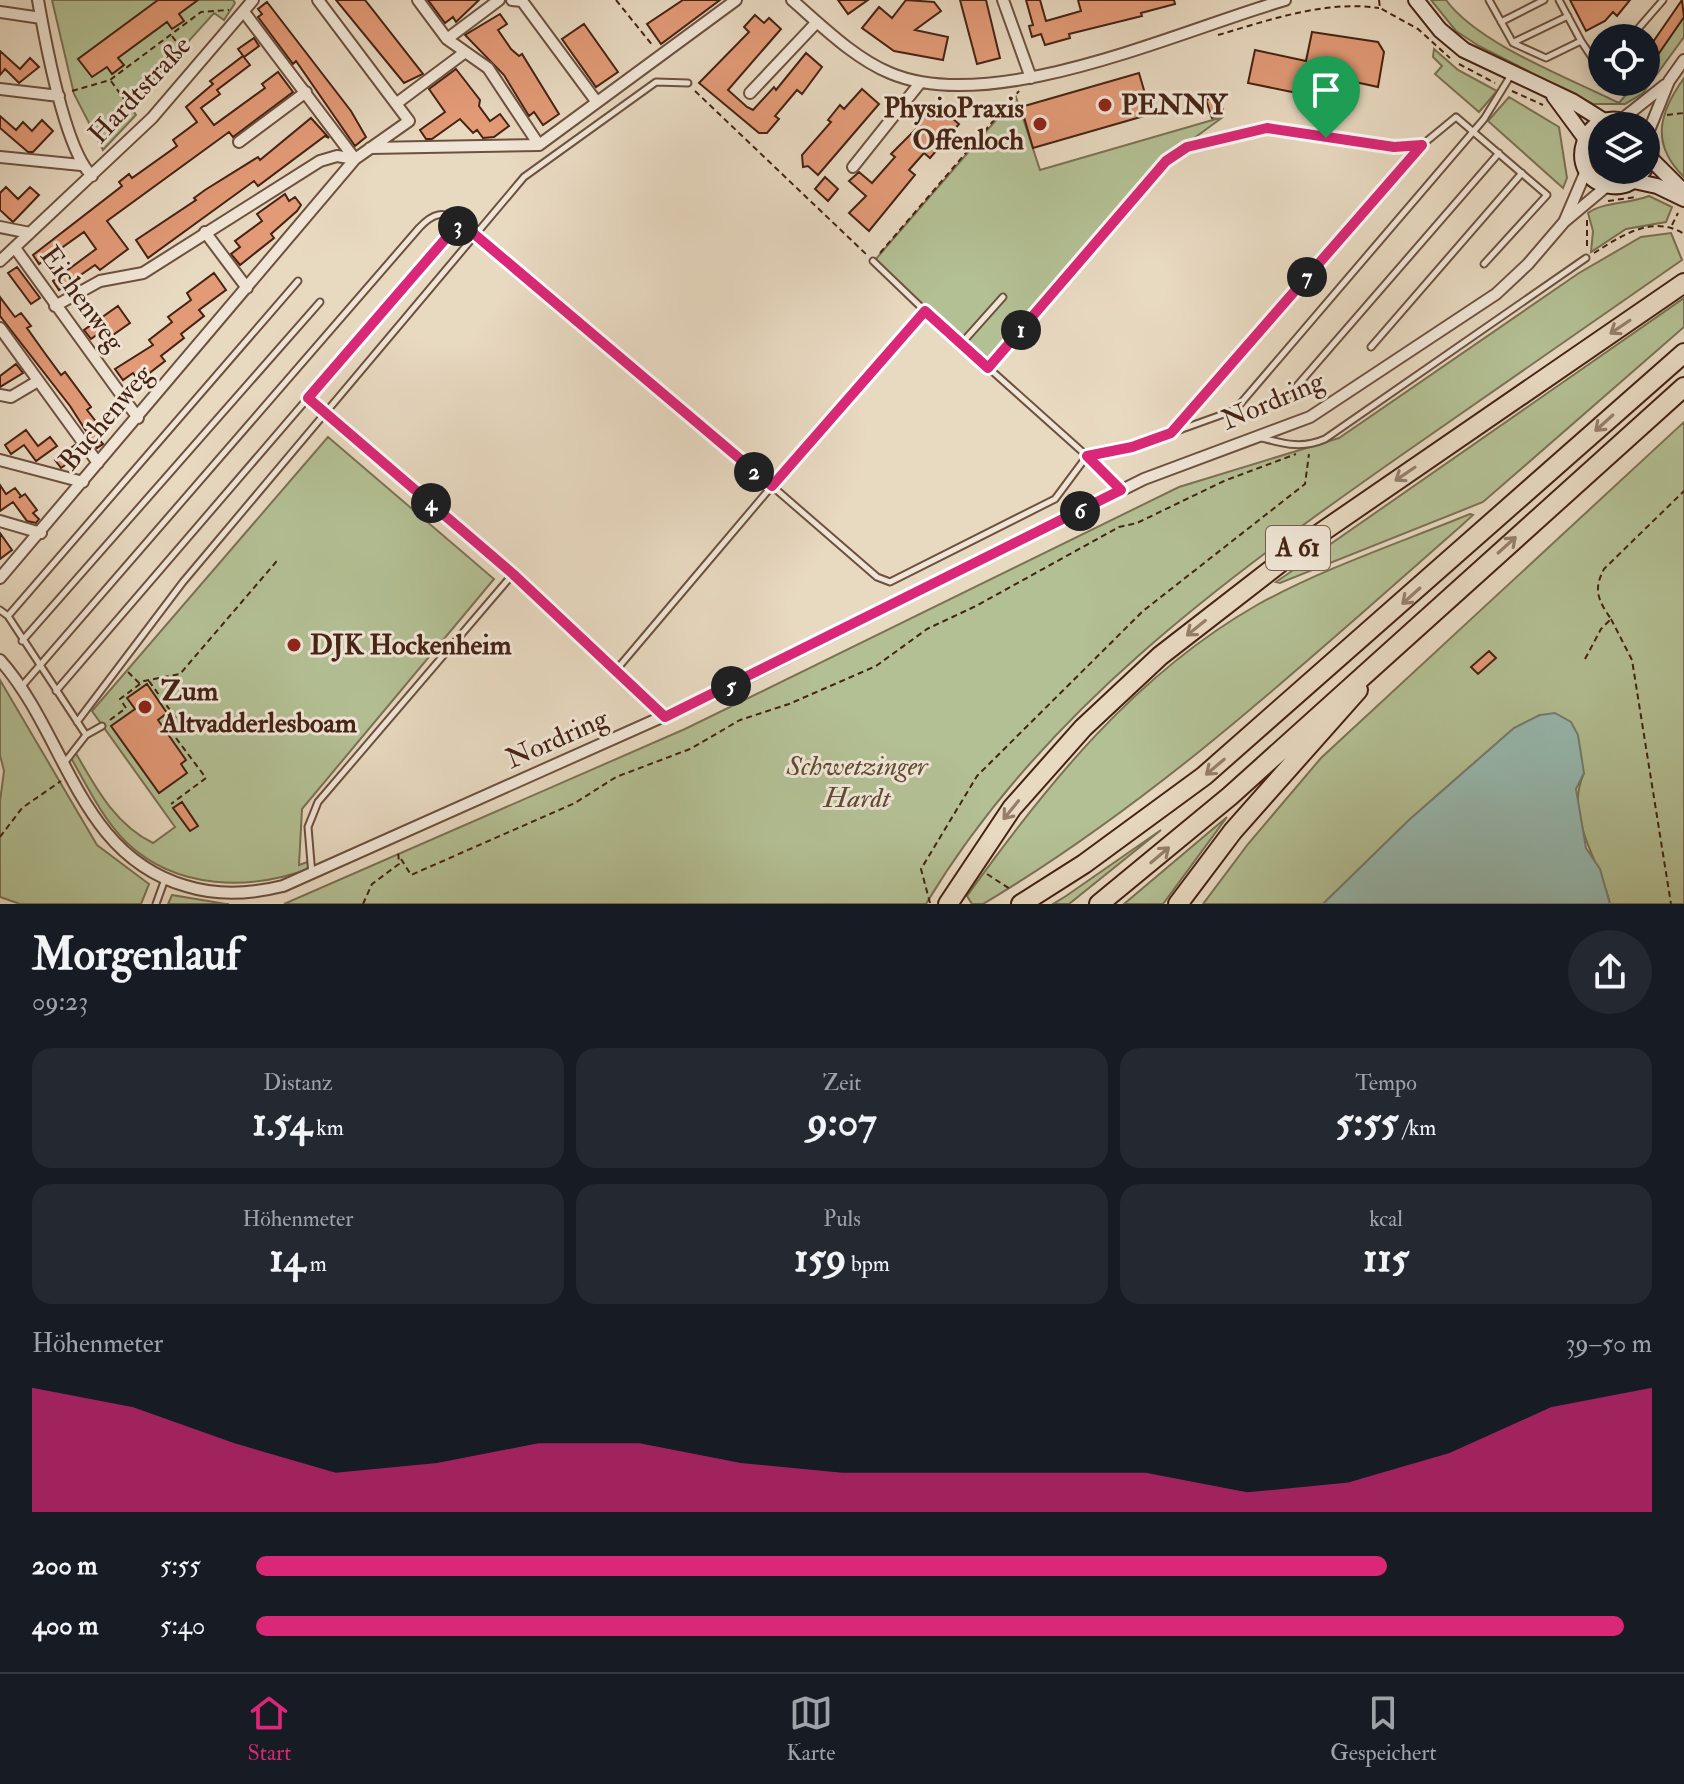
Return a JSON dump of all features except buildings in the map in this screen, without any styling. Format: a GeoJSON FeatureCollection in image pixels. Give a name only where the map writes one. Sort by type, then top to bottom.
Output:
{"type":"FeatureCollection","features":[{"type":"Feature","properties":{"kind":"highway","name":"A 61"},"geometry":{"type":"LineString","coordinates":[[939,903],[975,873],[1012,808],[1083,728],[1160,656],[1328,527],[1684,283]]}},
{"type":"Feature","properties":{"kind":"highway"},"geometry":{"type":"LineString","coordinates":[[1016,897],[1084,864],[1204,776],[1684,353]]}},
{"type":"Feature","properties":{"kind":"highway"},"geometry":{"type":"LineString","coordinates":[[1099,904],[1230,796],[1684,387]]}},
{"type":"Feature","properties":{"kind":"highway"},"geometry":{"type":"LineString","coordinates":[[1178,904],[1233,831],[1342,710],[1386,653]]}},
{"type":"Feature","properties":{"kind":"main road"},"geometry":{"type":"LineString","coordinates":[[1416,0],[1440,30],[1464,50],[1590,112]]}},
{"type":"Feature","properties":{"kind":"main road"},"geometry":{"type":"LineString","coordinates":[[1551,93],[1585,138]]}},
{"type":"Feature","properties":{"kind":"main road"},"geometry":{"type":"LineString","coordinates":[[1588,135],[1582,154],[1586,171],[1607,186],[1610,184]]}},
{"type":"Feature","properties":{"kind":"main road"},"geometry":{"type":"LineString","coordinates":[[1660,172],[1684,192]]}},
{"type":"Feature","properties":{"kind":"main road"},"geometry":{"type":"LineString","coordinates":[[1656,184],[1682,203]]}},
{"type":"Feature","properties":{"kind":"street"},"geometry":{"type":"LineString","coordinates":[[38,0],[59,95],[81,165],[92,176]]}},
{"type":"Feature","properties":{"kind":"street"},"geometry":{"type":"LineString","coordinates":[[318,0],[397,103],[464,53]]}},
{"type":"Feature","properties":{"kind":"street"},"geometry":{"type":"LineString","coordinates":[[418,0],[447,39],[488,68],[539,145]]}},
{"type":"Feature","properties":{"kind":"street"},"geometry":{"type":"LineString","coordinates":[[447,39],[499,0]]}},
{"type":"Feature","properties":{"kind":"street"},"geometry":{"type":"LineString","coordinates":[[512,0],[522,0],[596,101]]}},
{"type":"Feature","properties":{"kind":"street"},"geometry":{"type":"LineString","coordinates":[[370,148],[539,145],[736,0]]}},
{"type":"Feature","properties":{"kind":"street"},"geometry":{"type":"LineString","coordinates":[[792,0],[817,22],[889,73],[920,83],[980,86],[1031,78],[1171,38],[1270,2],[1285,0]]}},
{"type":"Feature","properties":{"kind":"street"},"geometry":{"type":"LineString","coordinates":[[1003,0],[1031,78]]}},
{"type":"Feature","properties":{"kind":"street"},"geometry":{"type":"LineString","coordinates":[[248,7],[355,159]]}},
{"type":"Feature","properties":{"kind":"street","name":"Hardtstraße"},"geometry":{"type":"LineString","coordinates":[[0,261],[152,118],[248,7]]}},
{"type":"Feature","properties":{"kind":"street"},"geometry":{"type":"LineString","coordinates":[[0,12],[41,18]]}},
{"type":"Feature","properties":{"kind":"street"},"geometry":{"type":"LineString","coordinates":[[750,93],[817,22]]}},
{"type":"Feature","properties":{"kind":"street"},"geometry":{"type":"LineString","coordinates":[[1639,112],[1669,81],[1684,60]]}},
{"type":"Feature","properties":{"kind":"street"},"geometry":{"type":"LineString","coordinates":[[1659,112],[1669,81]]}},
{"type":"Feature","properties":{"kind":"street"},"geometry":{"type":"LineString","coordinates":[[853,167],[920,83]]}},
{"type":"Feature","properties":{"kind":"street"},"geometry":{"type":"LineString","coordinates":[[0,89],[59,95]]}},
{"type":"Feature","properties":{"kind":"street"},"geometry":{"type":"LineString","coordinates":[[239,142],[306,92]]}},
{"type":"Feature","properties":{"kind":"street","name":"Buchenweg"},"geometry":{"type":"LineString","coordinates":[[1,574],[41,533],[355,159],[409,121],[397,103]]}},
{"type":"Feature","properties":{"kind":"street"},"geometry":{"type":"LineString","coordinates":[[55,306],[100,281],[143,273],[320,161],[337,156],[355,159]]}},
{"type":"Feature","properties":{"kind":"street"},"geometry":{"type":"LineString","coordinates":[[0,157],[81,165]]}},
{"type":"Feature","properties":{"kind":"street","name":"Nordring"},"geometry":{"type":"LineString","coordinates":[[1564,222],[1586,171]]}},
{"type":"Feature","properties":{"kind":"street","name":"Nordring"},"geometry":{"type":"LineString","coordinates":[[0,660],[21,687],[95,819],[117,847],[165,879],[202,890],[246,893],[312,875],[665,717],[1121,490],[1178,464],[1261,437],[1340,400],[1496,294],[1528,264],[1564,222],[1607,186]]}},
{"type":"Feature","properties":{"kind":"street"},"geometry":{"type":"LineString","coordinates":[[0,227],[30,233]]}},
{"type":"Feature","properties":{"kind":"street"},"geometry":{"type":"LineString","coordinates":[[205,232],[247,288]]}},
{"type":"Feature","properties":{"kind":"street","name":"Eichenweg"},"geometry":{"type":"LineString","coordinates":[[15,248],[138,418]]}},
{"type":"Feature","properties":{"kind":"street"},"geometry":{"type":"LineString","coordinates":[[0,328],[98,463]]}},
{"type":"Feature","properties":{"kind":"street"},"geometry":{"type":"LineString","coordinates":[[0,395],[11,397],[38,381]]}},
{"type":"Feature","properties":{"kind":"street"},"geometry":{"type":"LineString","coordinates":[[0,460],[83,482]]}},
{"type":"Feature","properties":{"kind":"street"},"geometry":{"type":"LineString","coordinates":[[0,521],[41,533]]}},
{"type":"Feature","properties":{"kind":"lane"},"geometry":{"type":"LineString","coordinates":[[1489,0],[1513,43],[1546,58],[1581,41]]}},
{"type":"Feature","properties":{"kind":"lane"},"geometry":{"type":"LineString","coordinates":[[1501,22],[1544,0]]}},
{"type":"Feature","properties":{"kind":"lane"},"geometry":{"type":"LineString","coordinates":[[1559,0],[1588,49]]}},
{"type":"Feature","properties":{"kind":"lane"},"geometry":{"type":"LineString","coordinates":[[1642,24],[1663,0]]}},
{"type":"Feature","properties":{"kind":"lane"},"geometry":{"type":"LineString","coordinates":[[1513,43],[1568,16]]}},
{"type":"Feature","properties":{"kind":"lane"},"geometry":{"type":"LineString","coordinates":[[21,687],[419,228],[434,215],[443,213],[460,222],[877,577],[890,582],[1055,499],[1087,456],[1132,447],[1235,410],[1474,130],[1506,88],[1511,75]]}},
{"type":"Feature","properties":{"kind":"lane"},"geometry":{"type":"LineString","coordinates":[[77,722],[183,582],[524,177],[656,82],[688,83]]}},
{"type":"Feature","properties":{"kind":"lane"},"geometry":{"type":"LineString","coordinates":[[1171,433],[1422,145],[1456,117],[1547,195],[1484,264]]}},
{"type":"Feature","properties":{"kind":"lane"},"geometry":{"type":"LineString","coordinates":[[988,368],[1166,161],[1187,147],[1267,128],[1394,147],[1422,145]]}},
{"type":"Feature","properties":{"kind":"lane"},"geometry":{"type":"LineString","coordinates":[[1283,402],[1499,153]]}},
{"type":"Feature","properties":{"kind":"lane"},"geometry":{"type":"LineString","coordinates":[[1371,347],[1522,173]]}},
{"type":"Feature","properties":{"kind":"lane"},"geometry":{"type":"LineString","coordinates":[[56,691],[460,222]]}},
{"type":"Feature","properties":{"kind":"lane"},"geometry":{"type":"LineString","coordinates":[[1261,437],[1291,446],[1310,445],[1341,428],[1586,258]]}},
{"type":"Feature","properties":{"kind":"lane"},"geometry":{"type":"LineString","coordinates":[[873,261],[1121,490]]}},
{"type":"Feature","properties":{"kind":"lane"},"geometry":{"type":"LineString","coordinates":[[8,616],[298,281]]}},
{"type":"Feature","properties":{"kind":"lane"},"geometry":{"type":"LineString","coordinates":[[961,344],[1003,297]]}},
{"type":"Feature","properties":{"kind":"lane"},"geometry":{"type":"LineString","coordinates":[[22,641],[320,302]]}},
{"type":"Feature","properties":{"kind":"lane"},"geometry":{"type":"LineString","coordinates":[[617,669],[925,311]]}},
{"type":"Feature","properties":{"kind":"lane"},"geometry":{"type":"LineString","coordinates":[[308,398],[513,574],[665,717]]}},
{"type":"Feature","properties":{"kind":"lane"},"geometry":{"type":"LineString","coordinates":[[312,875],[308,827],[318,802],[513,574]]}},
{"type":"Feature","properties":{"kind":"lane"},"geometry":{"type":"LineString","coordinates":[[0,610],[8,616],[86,735]]}},
{"type":"Feature","properties":{"kind":"lane"},"geometry":{"type":"LineString","coordinates":[[63,765],[86,735],[102,726]]}},
{"type":"Feature","properties":{"kind":"lane"},"geometry":{"type":"LineString","coordinates":[[156,904],[165,879]]}},
{"type":"Feature","properties":{"kind":"path"},"geometry":{"type":"LineString","coordinates":[[616,0],[661,55]]}},
{"type":"Feature","properties":{"kind":"path"},"geometry":{"type":"LineString","coordinates":[[1218,35],[1307,10],[1356,4],[1380,8]]}},
{"type":"Feature","properties":{"kind":"path"},"geometry":{"type":"LineString","coordinates":[[59,95],[110,80],[201,12],[248,7]]}},
{"type":"Feature","properties":{"kind":"path"},"geometry":{"type":"LineString","coordinates":[[172,35],[181,48]]}},
{"type":"Feature","properties":{"kind":"path"},"geometry":{"type":"LineString","coordinates":[[688,83],[873,261],[1031,78]]}},
{"type":"Feature","properties":{"kind":"path"},"geometry":{"type":"LineString","coordinates":[[110,80],[129,106]]}},
{"type":"Feature","properties":{"kind":"path"},"geometry":{"type":"LineString","coordinates":[[1660,117],[1684,113]]}},
{"type":"Feature","properties":{"kind":"path"},"geometry":{"type":"LineString","coordinates":[[1671,226],[1682,203]]}},
{"type":"Feature","properties":{"kind":"path"},"geometry":{"type":"LineString","coordinates":[[1585,212],[1589,234],[1586,258]]}},
{"type":"Feature","properties":{"kind":"path"},"geometry":{"type":"LineString","coordinates":[[1586,258],[1636,229],[1671,226],[1684,234]]}},
{"type":"Feature","properties":{"kind":"path"},"geometry":{"type":"LineString","coordinates":[[393,839],[411,875],[597,792],[616,777],[690,749],[740,720],[769,712],[876,666],[927,629],[976,606],[1119,527],[1164,512],[1224,481],[1289,459],[1310,445]]}},
{"type":"Feature","properties":{"kind":"path"},"geometry":{"type":"LineString","coordinates":[[939,903],[921,869],[977,776],[1143,611],[1305,484],[1310,445]]}},
{"type":"Feature","properties":{"kind":"path"},"geometry":{"type":"LineString","coordinates":[[1671,904],[1632,660],[1599,602],[1595,585],[1604,569],[1684,491]]}},
{"type":"Feature","properties":{"kind":"path"},"geometry":{"type":"LineString","coordinates":[[102,726],[126,708],[120,699],[140,684],[180,674],[276,562],[272,559]]}},
{"type":"Feature","properties":{"kind":"path"},"geometry":{"type":"LineString","coordinates":[[1585,659],[1601,629],[1611,619]]}},
{"type":"Feature","properties":{"kind":"path"},"geometry":{"type":"LineString","coordinates":[[127,671],[140,684]]}},
{"type":"Feature","properties":{"kind":"path"},"geometry":{"type":"LineString","coordinates":[[149,680],[180,724],[169,732],[206,778],[171,804]]}},
{"type":"Feature","properties":{"kind":"path"},"geometry":{"type":"LineString","coordinates":[[0,837],[22,808],[69,775]]}},
{"type":"Feature","properties":{"kind":"path"},"geometry":{"type":"LineString","coordinates":[[363,904],[372,884],[401,859]]}},
{"type":"Feature","properties":{"kind":"path"},"geometry":{"type":"LineString","coordinates":[[975,873],[1016,897]]}},
{"type":"Feature","properties":{"kind":"green space"},"geometry":{"type":"Polygon","coordinates":[[[52,0],[233,0],[235,3],[224,20],[214,13],[130,106],[136,115],[103,150],[74,94],[52,0]]]}},
{"type":"Feature","properties":{"kind":"green space"},"geometry":{"type":"Polygon","coordinates":[[[1431,0],[1446,0],[1480,31],[1588,88],[1588,96],[1604,96],[1619,103],[1625,96],[1638,96],[1625,104],[1593,104],[1479,46],[1456,31],[1431,0]]]}},
{"type":"Feature","properties":{"kind":"green space"},"geometry":{"type":"Polygon","coordinates":[[[1684,17],[1684,37],[1660,70],[1660,51],[1684,17]]]}},
{"type":"Feature","properties":{"kind":"green space"},"geometry":{"type":"Polygon","coordinates":[[[1434,49],[1458,70],[1497,91],[1479,112],[1435,74],[1442,66],[1433,57],[1434,49]]]}},
{"type":"Feature","properties":{"kind":"green space"},"geometry":{"type":"Polygon","coordinates":[[[1684,78],[1684,177],[1666,153],[1662,128],[1669,104],[1684,78]]]}},
{"type":"Feature","properties":{"kind":"green space"},"geometry":{"type":"Polygon","coordinates":[[[1016,97],[1040,170],[1223,117],[1164,160],[988,365],[875,260],[1016,97]]]}},
{"type":"Feature","properties":{"kind":"green space"},"geometry":{"type":"Polygon","coordinates":[[[1509,97],[1559,127],[1567,178],[1563,188],[1488,121],[1509,97]]]}},
{"type":"Feature","properties":{"kind":"green space"},"geometry":{"type":"Polygon","coordinates":[[[1649,196],[1672,207],[1666,222],[1626,229],[1591,252],[1593,231],[1588,213],[1649,196]]]}},
{"type":"Feature","properties":{"kind":"green space","name":"Schwetzinger Hardt"},"geometry":{"type":"Polygon","coordinates":[[[1671,233],[1682,260],[1269,550],[1140,654],[1080,710],[1024,770],[972,835],[926,904],[284,904],[685,729],[1179,487],[1339,438],[1579,273],[1641,237],[1671,233]]]}},
{"type":"Feature","properties":{"kind":"green space"},"geometry":{"type":"Polygon","coordinates":[[[1684,298],[1684,327],[1483,502],[1276,582],[1684,298]]]}},
{"type":"Feature","properties":{"kind":"green space"},"geometry":{"type":"Polygon","coordinates":[[[1684,422],[1684,904],[1610,904],[1581,823],[1578,806],[1584,773],[1540,715],[1514,728],[1409,820],[1323,904],[1203,904],[1248,844],[1321,758],[1684,422]]]}},
{"type":"Feature","properties":{"kind":"green space","name":"DJK Hockenheim"},"geometry":{"type":"Polygon","coordinates":[[[328,437],[494,579],[302,809],[299,865],[310,861],[311,868],[239,883],[191,878],[147,859],[127,843],[110,823],[70,756],[74,750],[116,815],[139,835],[153,843],[175,827],[92,711],[328,437]]]}},
{"type":"Feature","properties":{"kind":"green space","name":"Schwetzinger Hardt"},"geometry":{"type":"Polygon","coordinates":[[[1473,515],[1346,627],[1171,774],[1048,863],[983,904],[972,904],[967,896],[1062,773],[1133,698],[1172,664],[1213,633],[1282,592],[1473,515]]]}},
{"type":"Feature","properties":{"kind":"green space"},"geometry":{"type":"Polygon","coordinates":[[[0,680],[97,845],[149,884],[141,904],[20,904],[0,897],[0,801],[4,771],[0,755],[0,680]]]}},
{"type":"Feature","properties":{"kind":"green space"},"geometry":{"type":"Polygon","coordinates":[[[1227,817],[1163,904],[1124,904],[1227,817]]]}},
{"type":"Feature","properties":{"kind":"green space"},"geometry":{"type":"Polygon","coordinates":[[[1161,830],[1069,904],[1053,904],[1066,896],[1161,830]]]}},
{"type":"Feature","properties":{"kind":"green space"},"geometry":{"type":"Polygon","coordinates":[[[172,895],[226,904],[168,904],[172,895]]]}},
{"type":"Feature","properties":{"kind":"water"},"geometry":{"type":"Polygon","coordinates":[[[1555,713],[1571,722],[1578,735],[1584,773],[1576,789],[1586,848],[1600,869],[1610,904],[1323,904],[1409,820],[1514,728],[1540,715],[1555,713]]]}},
{"type":"Feature","properties":{"kind":"place","name":"PENNY"},"geometry":{"type":"Point","coordinates":[1105,105]}},
{"type":"Feature","properties":{"kind":"place","name":"PhysioPraxis Offenloch"},"geometry":{"type":"Point","coordinates":[1040,124]}},
{"type":"Feature","properties":{"kind":"place","name":"DJK Hockenheim"},"geometry":{"type":"Point","coordinates":[294,645]}},
{"type":"Feature","properties":{"kind":"place","name":"Zum Altvadderlesboam"},"geometry":{"type":"Point","coordinates":[145,707]}},
{"type":"Feature","properties":{"kind":"route"},"geometry":{"type":"LineString","coordinates":[[1267,128],[1326,138],[1394,147],[1422,145],[1171,433],[1132,447],[1087,456],[1121,490],[665,717],[513,574],[308,398],[460,222],[772,486],[925,311],[988,368],[1166,161],[1187,147],[1267,128]]}}]}
